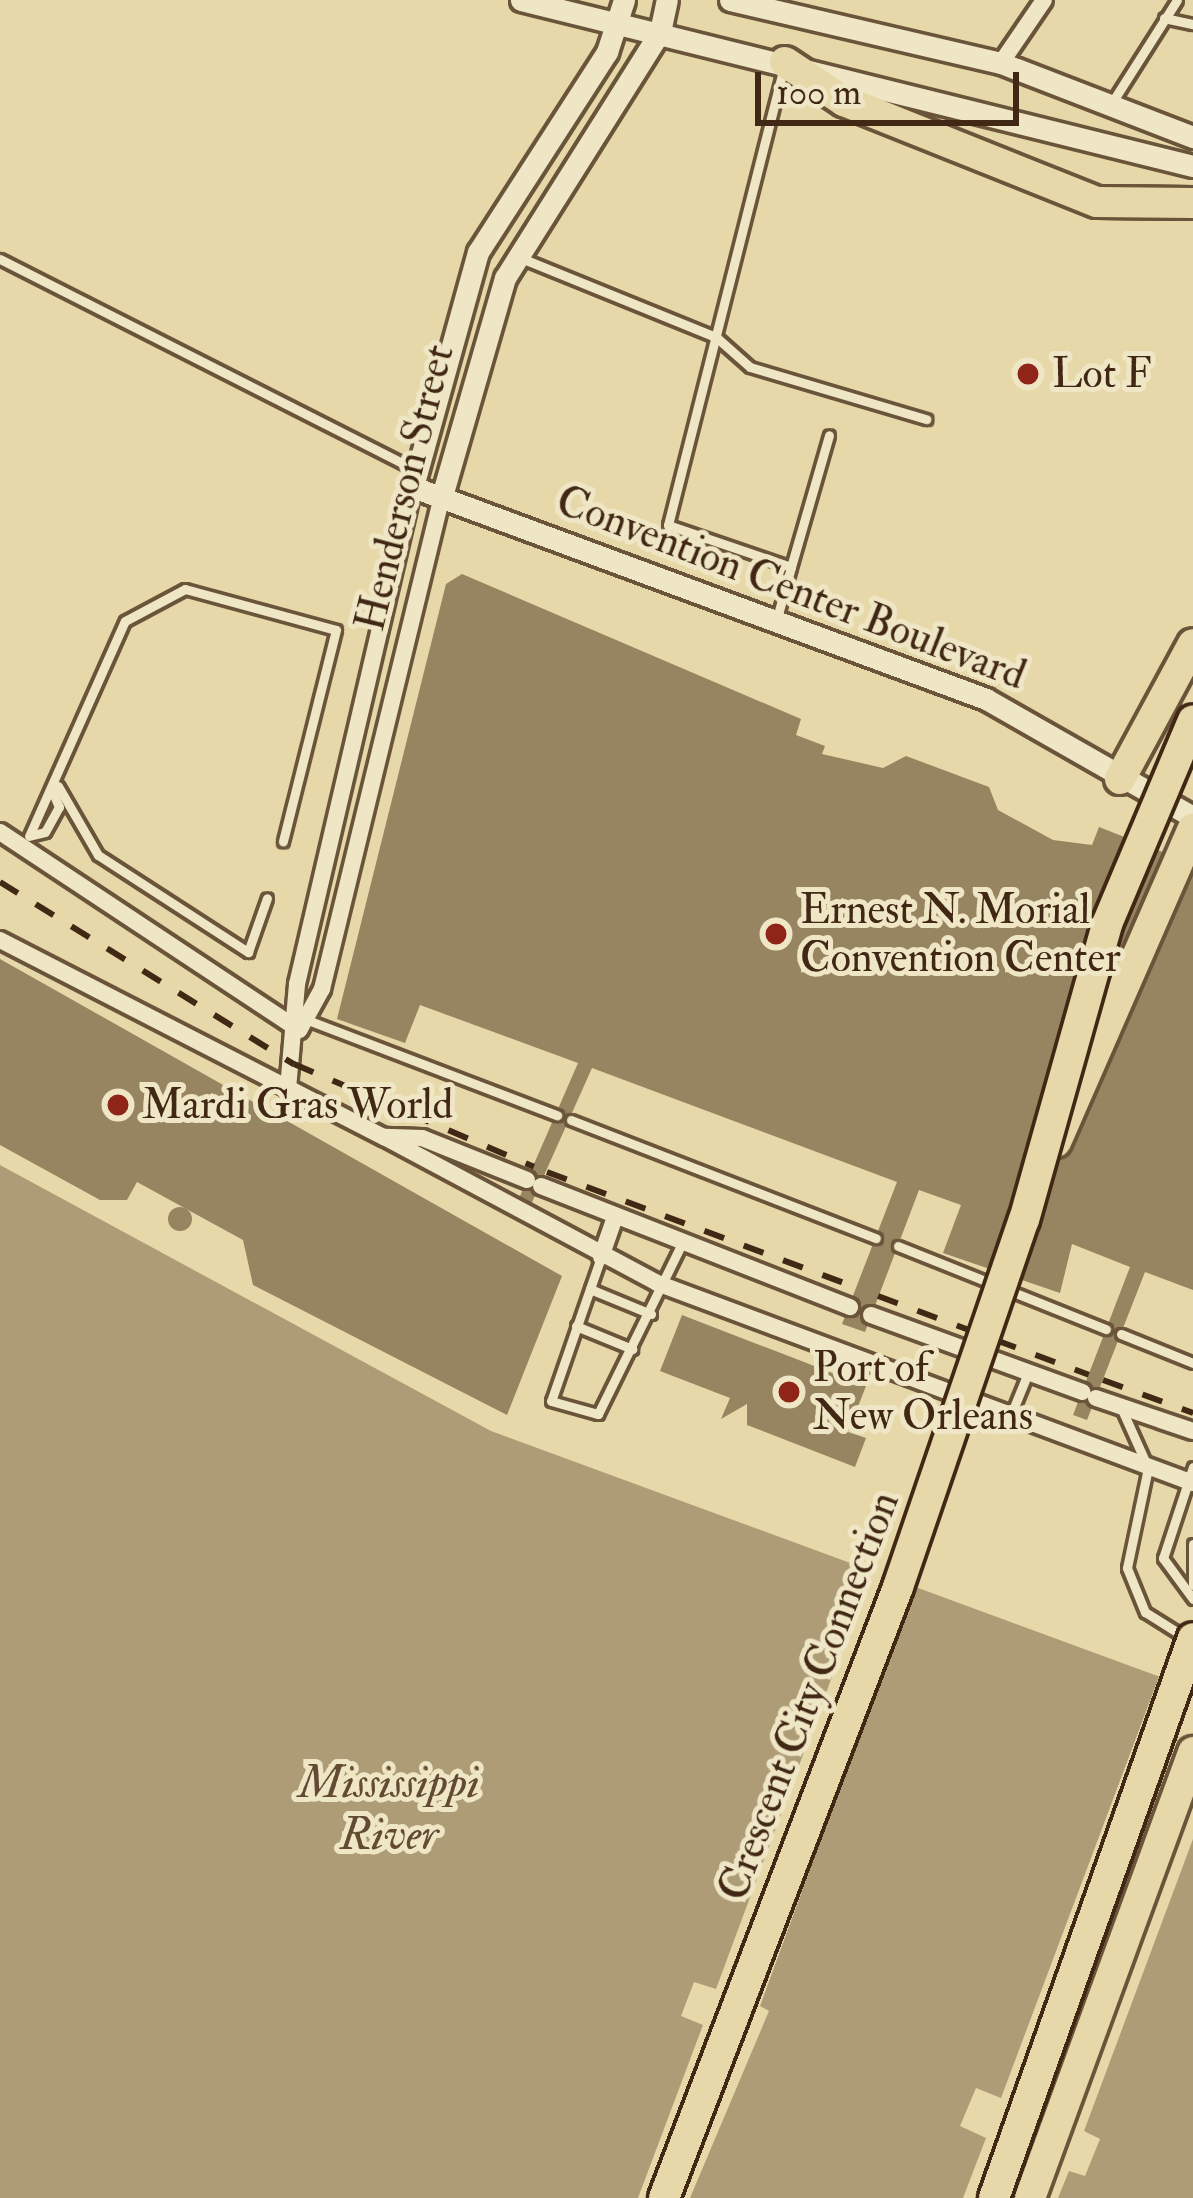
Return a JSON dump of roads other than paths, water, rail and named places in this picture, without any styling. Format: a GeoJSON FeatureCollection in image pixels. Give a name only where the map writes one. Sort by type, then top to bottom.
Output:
{"type":"FeatureCollection","features":[{"type":"Feature","properties":{"kind":"highway"},"geometry":{"type":"LineString","coordinates":[[785,62],[908,129],[1122,209],[1193,203]]}},
{"type":"Feature","properties":{"kind":"highway"},"geometry":{"type":"LineString","coordinates":[[1120,779],[1180,698],[1193,644]]}},
{"type":"Feature","properties":{"kind":"highway"},"geometry":{"type":"LineString","coordinates":[[1180,698],[1193,768]]}},
{"type":"Feature","properties":{"kind":"highway"},"geometry":{"type":"LineString","coordinates":[[1024,1220],[1107,924],[1193,720]]}},
{"type":"Feature","properties":{"kind":"highway"},"geometry":{"type":"LineString","coordinates":[[1024,1220],[1193,829]]}},
{"type":"Feature","properties":{"kind":"highway","name":"Crescent City Connection"},"geometry":{"type":"LineString","coordinates":[[664,2198],[898,1587],[1024,1220]]}},
{"type":"Feature","properties":{"kind":"highway"},"geometry":{"type":"LineString","coordinates":[[994,2198],[1193,1639]]}},
{"type":"Feature","properties":{"kind":"highway"},"geometry":{"type":"LineString","coordinates":[[1030,2198],[1193,1752]]}},
{"type":"Feature","properties":{"kind":"street"},"geometry":{"type":"LineString","coordinates":[[521,0],[622,11],[660,32],[1193,166]]}},
{"type":"Feature","properties":{"kind":"street","name":"Henderson Street"},"geometry":{"type":"LineString","coordinates":[[288,1089],[302,1024],[349,876],[481,341],[516,256],[660,32],[667,0]]}},
{"type":"Feature","properties":{"kind":"street"},"geometry":{"type":"LineString","coordinates":[[730,0],[1001,63],[1193,137]]}},
{"type":"Feature","properties":{"kind":"street"},"geometry":{"type":"LineString","coordinates":[[1001,63],[1044,0]]}},
{"type":"Feature","properties":{"kind":"street","name":"Henderson Street"},"geometry":{"type":"LineString","coordinates":[[302,1024],[297,984],[415,479],[478,252],[622,11]]}},
{"type":"Feature","properties":{"kind":"street","name":"Convention Center Boulevard"},"geometry":{"type":"LineString","coordinates":[[415,479],[442,496],[986,699],[1193,817]]}},
{"type":"Feature","properties":{"kind":"street"},"geometry":{"type":"LineString","coordinates":[[0,832],[26,840],[302,1024]]}},
{"type":"Feature","properties":{"kind":"street"},"geometry":{"type":"LineString","coordinates":[[324,871],[349,876]]}},
{"type":"Feature","properties":{"kind":"street"},"geometry":{"type":"LineString","coordinates":[[0,940],[384,1138],[601,1257],[665,1286],[1010,1418],[1148,1468],[1191,1477]]}},
{"type":"Feature","properties":{"kind":"street"},"geometry":{"type":"LineString","coordinates":[[384,1138],[422,1138],[681,1245],[850,1307]]}},
{"type":"Feature","properties":{"kind":"street"},"geometry":{"type":"LineString","coordinates":[[601,1257],[615,1217]]}},
{"type":"Feature","properties":{"kind":"street"},"geometry":{"type":"LineString","coordinates":[[871,1315],[1193,1431]]}},
{"type":"Feature","properties":{"kind":"lane"},"geometry":{"type":"LineString","coordinates":[[1111,104],[1177,0]]}},
{"type":"Feature","properties":{"kind":"lane"},"geometry":{"type":"LineString","coordinates":[[1164,18],[1193,24]]}},
{"type":"Feature","properties":{"kind":"lane"},"geometry":{"type":"LineString","coordinates":[[785,62],[668,525],[791,567]]}},
{"type":"Feature","properties":{"kind":"lane"},"geometry":{"type":"LineString","coordinates":[[516,256],[716,337],[750,367],[926,419]]}},
{"type":"Feature","properties":{"kind":"lane"},"geometry":{"type":"LineString","coordinates":[[0,259],[415,479]]}},
{"type":"Feature","properties":{"kind":"lane"},"geometry":{"type":"LineString","coordinates":[[776,620],[829,435]]}},
{"type":"Feature","properties":{"kind":"lane"},"geometry":{"type":"LineString","coordinates":[[26,840],[29,820],[56,789],[125,622],[184,589],[336,630],[283,841]]}},
{"type":"Feature","properties":{"kind":"lane"},"geometry":{"type":"LineString","coordinates":[[1180,698],[1193,730]]}},
{"type":"Feature","properties":{"kind":"lane"},"geometry":{"type":"LineString","coordinates":[[26,840],[59,807],[56,789]]}},
{"type":"Feature","properties":{"kind":"lane"},"geometry":{"type":"LineString","coordinates":[[56,789],[98,855],[248,952],[267,898]]}},
{"type":"Feature","properties":{"kind":"lane"},"geometry":{"type":"LineString","coordinates":[[302,1024],[557,1115]]}},
{"type":"Feature","properties":{"kind":"lane"},"geometry":{"type":"LineString","coordinates":[[571,1120],[876,1238]]}},
{"type":"Feature","properties":{"kind":"lane"},"geometry":{"type":"LineString","coordinates":[[601,1257],[551,1400],[598,1414],[665,1286],[681,1245]]}},
{"type":"Feature","properties":{"kind":"lane"},"geometry":{"type":"LineString","coordinates":[[898,1246],[1106,1329]]}},
{"type":"Feature","properties":{"kind":"lane"},"geometry":{"type":"LineString","coordinates":[[590,1289],[650,1314]]}},
{"type":"Feature","properties":{"kind":"lane"},"geometry":{"type":"LineString","coordinates":[[576,1326],[632,1349]]}},
{"type":"Feature","properties":{"kind":"lane"},"geometry":{"type":"LineString","coordinates":[[1120,1334],[1193,1363]]}},
{"type":"Feature","properties":{"kind":"lane"},"geometry":{"type":"LineString","coordinates":[[1010,1418],[1028,1373]]}},
{"type":"Feature","properties":{"kind":"lane"},"geometry":{"type":"LineString","coordinates":[[1114,1404],[1138,1425],[1148,1468],[1127,1568],[1145,1612],[1193,1639]]}},
{"type":"Feature","properties":{"kind":"lane"},"geometry":{"type":"LineString","coordinates":[[1191,1477],[1165,1540],[1174,1584],[1193,1599]]}},
{"type":"Feature","properties":{"kind":"lane"},"geometry":{"type":"LineString","coordinates":[[1193,1544],[1193,1585]]}},
{"type":"Feature","properties":{"kind":"water","name":"Mississippi River"},"geometry":{"type":"Polygon","coordinates":[[[0,1165],[491,1431],[1193,1689],[1193,2198],[0,2198],[0,1165]]]}},
{"type":"Feature","properties":{"kind":"railway"},"geometry":{"type":"LineString","coordinates":[[0,882],[294,1064],[534,1167]]}},
{"type":"Feature","properties":{"kind":"railway"},"geometry":{"type":"LineString","coordinates":[[547,1172],[857,1288]]}},
{"type":"Feature","properties":{"kind":"railway"},"geometry":{"type":"LineString","coordinates":[[878,1296],[1089,1375]]}},
{"type":"Feature","properties":{"kind":"railway"},"geometry":{"type":"LineString","coordinates":[[1103,1380],[1193,1413]]}},
{"type":"Feature","properties":{"kind":"place","name":"Lot F"},"geometry":{"type":"Point","coordinates":[1028,374]}},
{"type":"Feature","properties":{"kind":"place","name":"Ernest N. Morial Convention Center"},"geometry":{"type":"Point","coordinates":[776,934]}},
{"type":"Feature","properties":{"kind":"place","name":"Mardi Gras World"},"geometry":{"type":"Point","coordinates":[118,1105]}},
{"type":"Feature","properties":{"kind":"place","name":"Port of New Orleans"},"geometry":{"type":"Point","coordinates":[789,1392]}}]}
